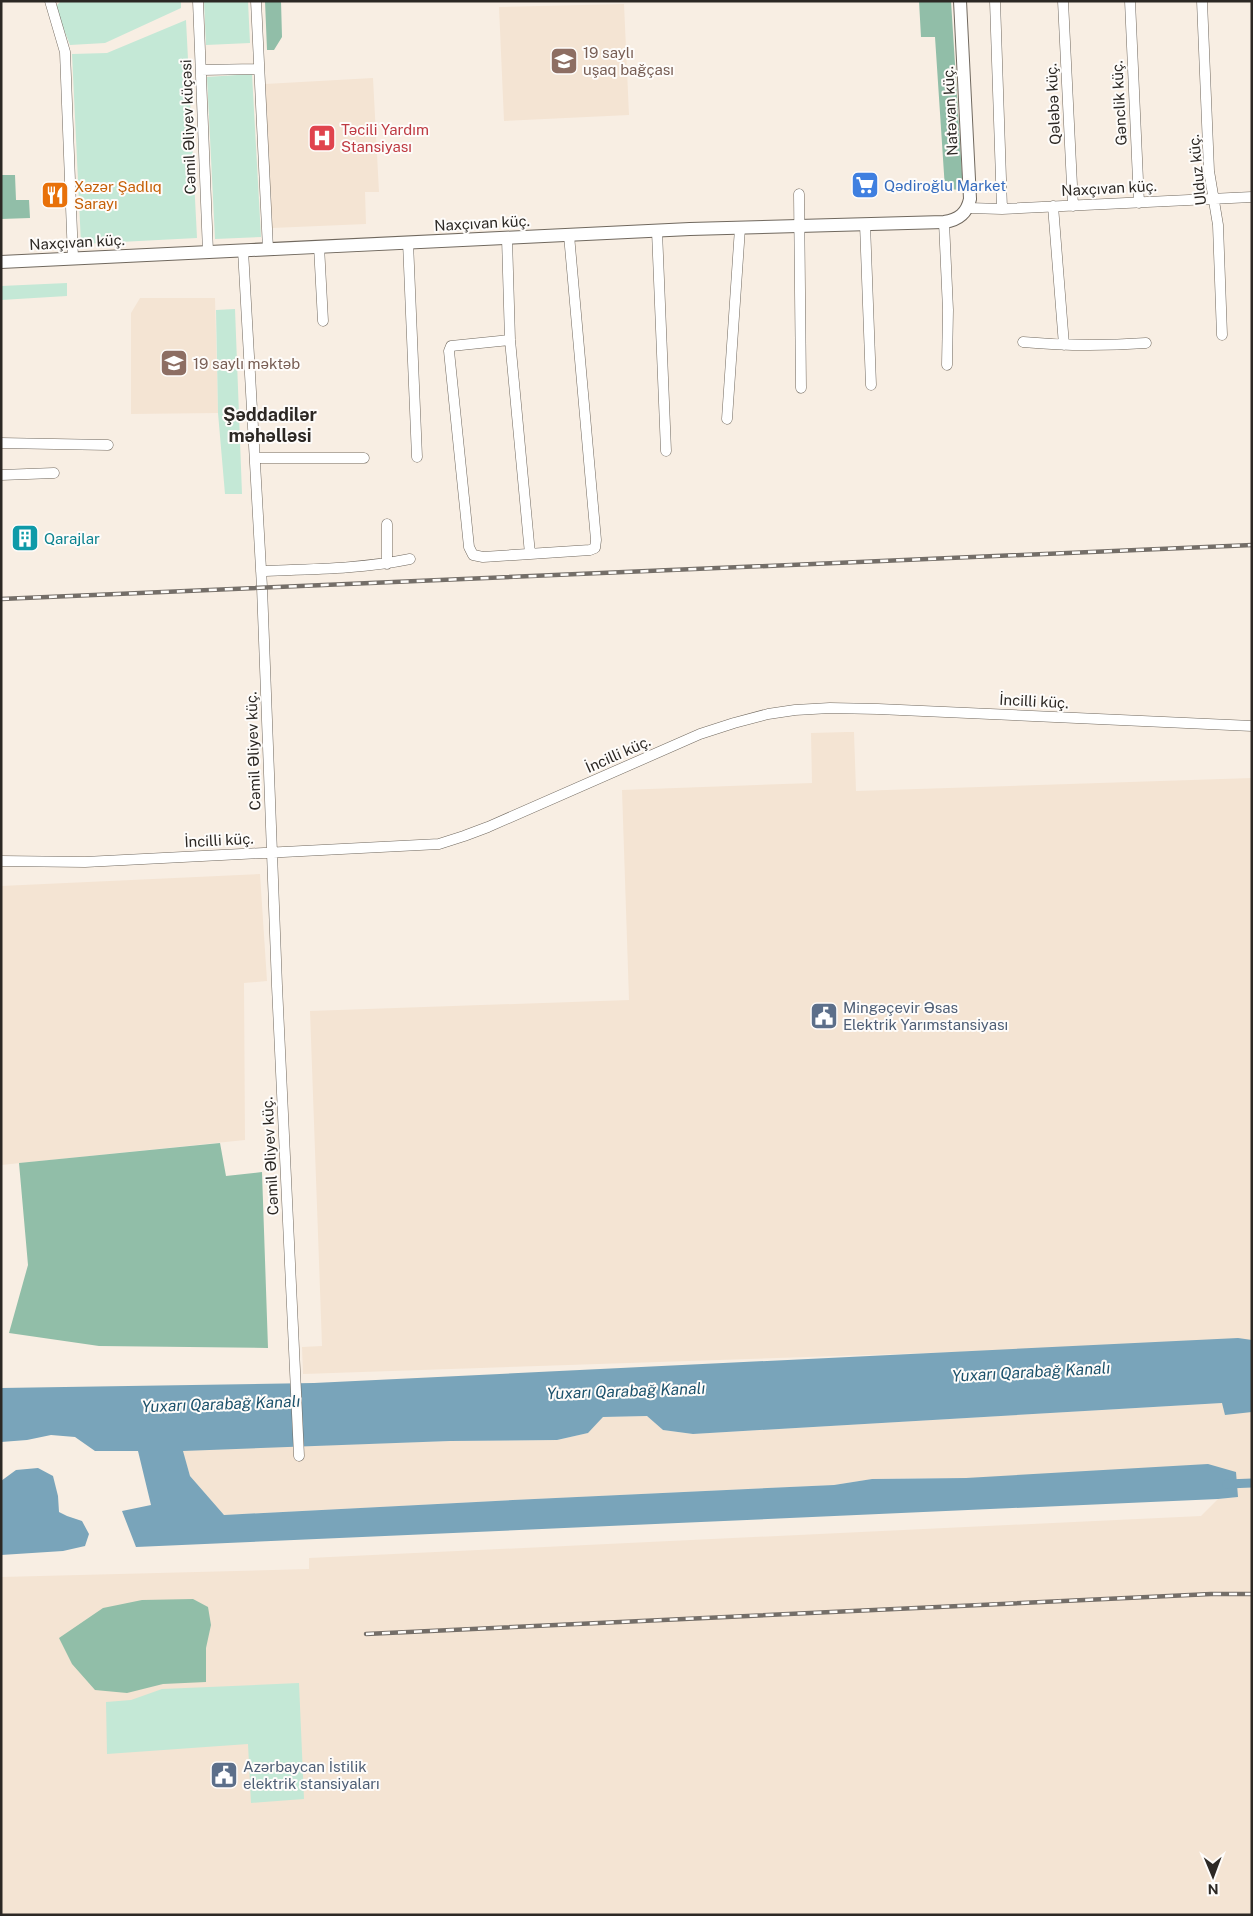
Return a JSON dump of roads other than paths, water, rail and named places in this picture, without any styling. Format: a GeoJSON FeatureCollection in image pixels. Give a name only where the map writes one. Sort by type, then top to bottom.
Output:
{"type":"FeatureCollection","features":[{"type":"Feature","properties":{"kind":"street"},"geometry":{"type":"LineString","coordinates":[[50,1],[64,52],[73,258]]}},
{"type":"Feature","properties":{"kind":"street","name":"Cəmil Əliyev küçəsi"},"geometry":{"type":"LineString","coordinates":[[198,1],[208,252]]}},
{"type":"Feature","properties":{"kind":"street"},"geometry":{"type":"LineString","coordinates":[[256,1],[268,248]]}},
{"type":"Feature","properties":{"kind":"street","name":"Natəvan küç."},"geometry":{"type":"LineString","coordinates":[[960,1],[970,178],[965,212]]}},
{"type":"Feature","properties":{"kind":"street"},"geometry":{"type":"LineString","coordinates":[[995,1],[1002,209]]}},
{"type":"Feature","properties":{"kind":"street","name":"Qələbə küç."},"geometry":{"type":"LineString","coordinates":[[1063,1],[1073,206]]}},
{"type":"Feature","properties":{"kind":"street","name":"Gənclik küç."},"geometry":{"type":"LineString","coordinates":[[1130,1],[1139,202]]}},
{"type":"Feature","properties":{"kind":"street","name":"Ulduz küç."},"geometry":{"type":"LineString","coordinates":[[1202,1],[1209,171],[1218,225],[1222,335]]}},
{"type":"Feature","properties":{"kind":"street"},"geometry":{"type":"LineString","coordinates":[[201,70],[258,69]]}},
{"type":"Feature","properties":{"kind":"street"},"geometry":{"type":"LineString","coordinates":[[799,194],[801,388]]}},
{"type":"Feature","properties":{"kind":"street","name":"Naxçıvan küç."},"geometry":{"type":"LineString","coordinates":[[1,262],[657,231],[944,222],[956,221],[965,212],[1252,197]]}},
{"type":"Feature","properties":{"kind":"street"},"geometry":{"type":"LineString","coordinates":[[1053,206],[1064,346]]}},
{"type":"Feature","properties":{"kind":"street"},"geometry":{"type":"LineString","coordinates":[[944,222],[948,310],[947,365]]}},
{"type":"Feature","properties":{"kind":"street"},"geometry":{"type":"LineString","coordinates":[[865,224],[870,385]]}},
{"type":"Feature","properties":{"kind":"street"},"geometry":{"type":"LineString","coordinates":[[727,419],[740,228]]}},
{"type":"Feature","properties":{"kind":"street"},"geometry":{"type":"LineString","coordinates":[[657,231],[666,451]]}},
{"type":"Feature","properties":{"kind":"street"},"geometry":{"type":"LineString","coordinates":[[510,340],[459,344],[451,346],[449,352],[468,547],[473,555],[483,558],[590,550],[595,548],[596,540],[569,235]]}},
{"type":"Feature","properties":{"kind":"street"},"geometry":{"type":"LineString","coordinates":[[507,238],[510,340],[530,554]]}},
{"type":"Feature","properties":{"kind":"street"},"geometry":{"type":"LineString","coordinates":[[408,242],[417,458]]}},
{"type":"Feature","properties":{"kind":"street"},"geometry":{"type":"LineString","coordinates":[[318,246],[322,321]]}},
{"type":"Feature","properties":{"kind":"street","name":"Cəmil Əliyev küç."},"geometry":{"type":"LineString","coordinates":[[243,250],[261,571],[299,1456]]}},
{"type":"Feature","properties":{"kind":"street"},"geometry":{"type":"LineString","coordinates":[[1023,342],[1064,346],[1108,346],[1146,343]]}},
{"type":"Feature","properties":{"kind":"street"},"geometry":{"type":"LineString","coordinates":[[1,443],[108,445]]}},
{"type":"Feature","properties":{"kind":"street"},"geometry":{"type":"LineString","coordinates":[[255,458],[364,458]]}},
{"type":"Feature","properties":{"kind":"street"},"geometry":{"type":"LineString","coordinates":[[1,475],[54,473]]}},
{"type":"Feature","properties":{"kind":"street"},"geometry":{"type":"LineString","coordinates":[[387,524],[387,564]]}},
{"type":"Feature","properties":{"kind":"street"},"geometry":{"type":"LineString","coordinates":[[261,571],[352,568],[410,559]]}},
{"type":"Feature","properties":{"kind":"street","name":"İncilli küç."},"geometry":{"type":"LineString","coordinates":[[1,861],[85,862],[439,844],[488,827],[700,734],[768,714],[795,710],[830,708],[878,709],[1252,726]]}},
{"type":"Feature","properties":{"kind":"water","name":"Yuxarı Qarabağ Kanalı"},"geometry":{"type":"Polygon","coordinates":[[[1238,1338],[1252,1340],[1252,1412],[1225,1415],[1222,1403],[693,1434],[663,1430],[647,1416],[603,1417],[588,1433],[557,1440],[450,1441],[183,1451],[190,1476],[224,1515],[834,1485],[872,1479],[966,1478],[1208,1464],[1236,1472],[1238,1497],[1218,1499],[136,1547],[122,1511],[151,1505],[138,1451],[95,1451],[75,1437],[51,1435],[27,1440],[1,1442],[1,1388],[314,1383],[1238,1338]]]}},
{"type":"Feature","properties":{"kind":"water"},"geometry":{"type":"Polygon","coordinates":[[[38,1468],[53,1476],[58,1496],[59,1512],[82,1521],[89,1534],[85,1546],[63,1551],[1,1555],[1,1481],[16,1470],[38,1468]]]}},
{"type":"Feature","properties":{"kind":"waterway"},"geometry":{"type":"LineString","coordinates":[[1227,1484],[1252,1483]]}},
{"type":"Feature","properties":{"kind":"railway"},"geometry":{"type":"LineString","coordinates":[[1,599],[1252,545]]}},
{"type":"Feature","properties":{"kind":"railway"},"geometry":{"type":"LineString","coordinates":[[366,1634],[1211,1594],[1252,1594]]}},
{"type":"Feature","properties":{"kind":"place","name":"19 saylı uşaq bağçası"},"geometry":{"type":"Point","coordinates":[564,61]}},
{"type":"Feature","properties":{"kind":"place","name":"Təcili Yardım Stansiyası"},"geometry":{"type":"Point","coordinates":[322,138]}},
{"type":"Feature","properties":{"kind":"place","name":"Qədiroğlu Market"},"geometry":{"type":"Point","coordinates":[865,185]}},
{"type":"Feature","properties":{"kind":"place","name":"Xəzər Şadlıq Sarayı"},"geometry":{"type":"Point","coordinates":[55,195]}},
{"type":"Feature","properties":{"kind":"place","name":"19 saylı məktəb"},"geometry":{"type":"Point","coordinates":[174,363]}},
{"type":"Feature","properties":{"kind":"place","name":"Qarajlar"},"geometry":{"type":"Point","coordinates":[25,538]}},
{"type":"Feature","properties":{"kind":"place","name":"Mingəçevir Əsas Elektrik Yarımstansiyası"},"geometry":{"type":"Point","coordinates":[824,1016]}},
{"type":"Feature","properties":{"kind":"place","name":"Azərbaycan İstilik elektrik stansiyaları"},"geometry":{"type":"Point","coordinates":[224,1775]}},
{"type":"Feature","properties":{"kind":"district","name":"Şəddadilər məhəlləsi"},"geometry":{"type":"Point","coordinates":[270,424]}}]}
